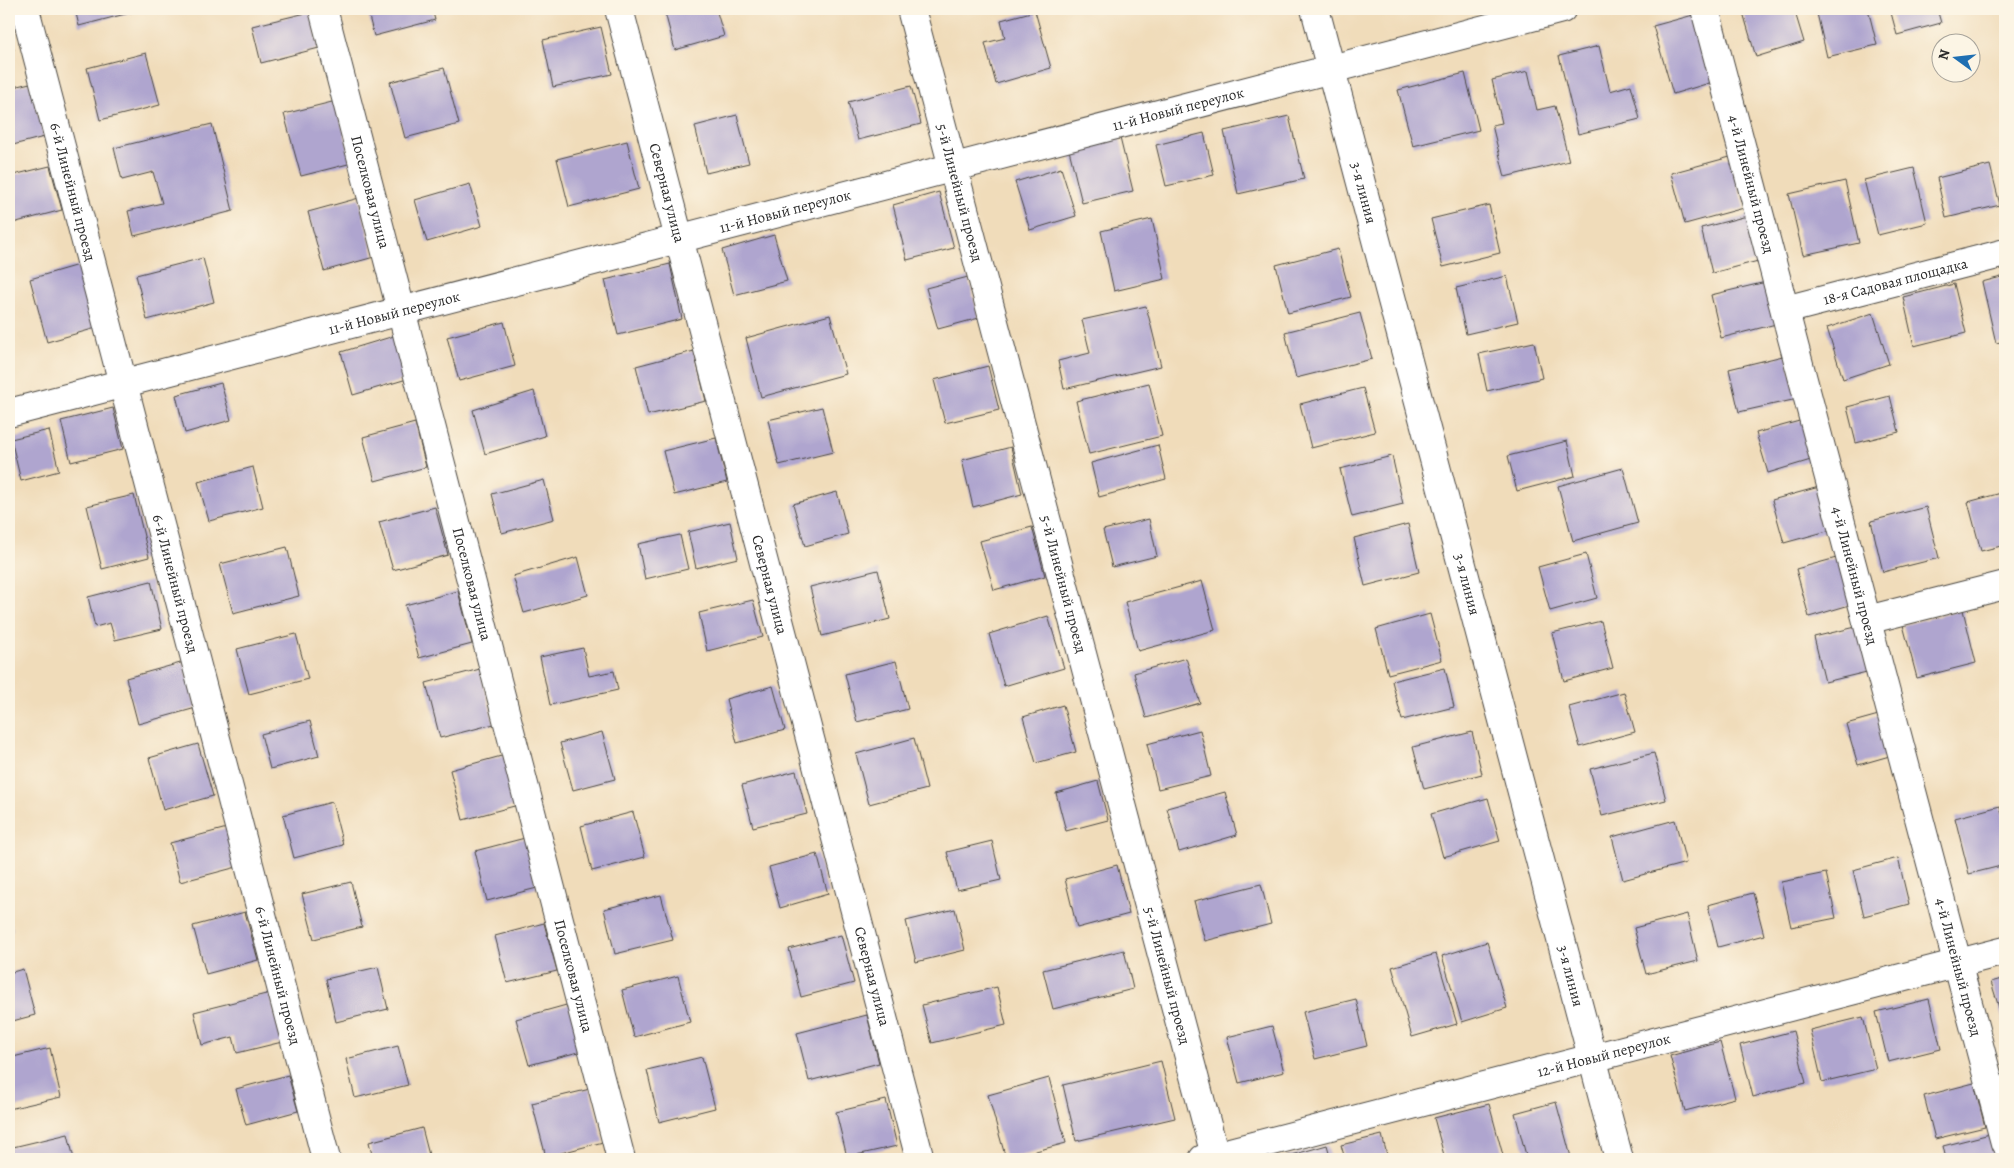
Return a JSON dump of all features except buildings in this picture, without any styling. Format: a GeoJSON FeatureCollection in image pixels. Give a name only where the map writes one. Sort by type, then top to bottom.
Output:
{"type":"FeatureCollection","features":[{"type":"Feature","properties":{"kind":"street","name":"6-й Линейный проезд"},"geometry":{"type":"LineString","coordinates":[[25,9],[326,1159]]}},
{"type":"Feature","properties":{"kind":"street","name":"Поселковая улица"},"geometry":{"type":"LineString","coordinates":[[323,9],[621,1159]]}},
{"type":"Feature","properties":{"kind":"street","name":"Северная улица"},"geometry":{"type":"LineString","coordinates":[[619,9],[920,1159]]}},
{"type":"Feature","properties":{"kind":"street","name":"5-й Линейный проезд"},"geometry":{"type":"LineString","coordinates":[[911,9],[1211,1158]]}},
{"type":"Feature","properties":{"kind":"street","name":"3-я линия"},"geometry":{"type":"LineString","coordinates":[[1314,9],[1619,1159]]}},
{"type":"Feature","properties":{"kind":"street","name":"11-й Новый переулок"},"geometry":{"type":"LineString","coordinates":[[9,412],[1562,9]]}},
{"type":"Feature","properties":{"kind":"street","name":"4-й Линейный проезд"},"geometry":{"type":"LineString","coordinates":[[1706,9],[2005,1143]]}},
{"type":"Feature","properties":{"kind":"street","name":"18-я Садовая площадка"},"geometry":{"type":"LineString","coordinates":[[1785,310],[2005,253]]}},
{"type":"Feature","properties":{"kind":"street"},"geometry":{"type":"LineString","coordinates":[[1867,620],[2005,584]]}},
{"type":"Feature","properties":{"kind":"street","name":"12-й Новый переулок"},"geometry":{"type":"LineString","coordinates":[[1211,1158],[2005,951]]}}]}
